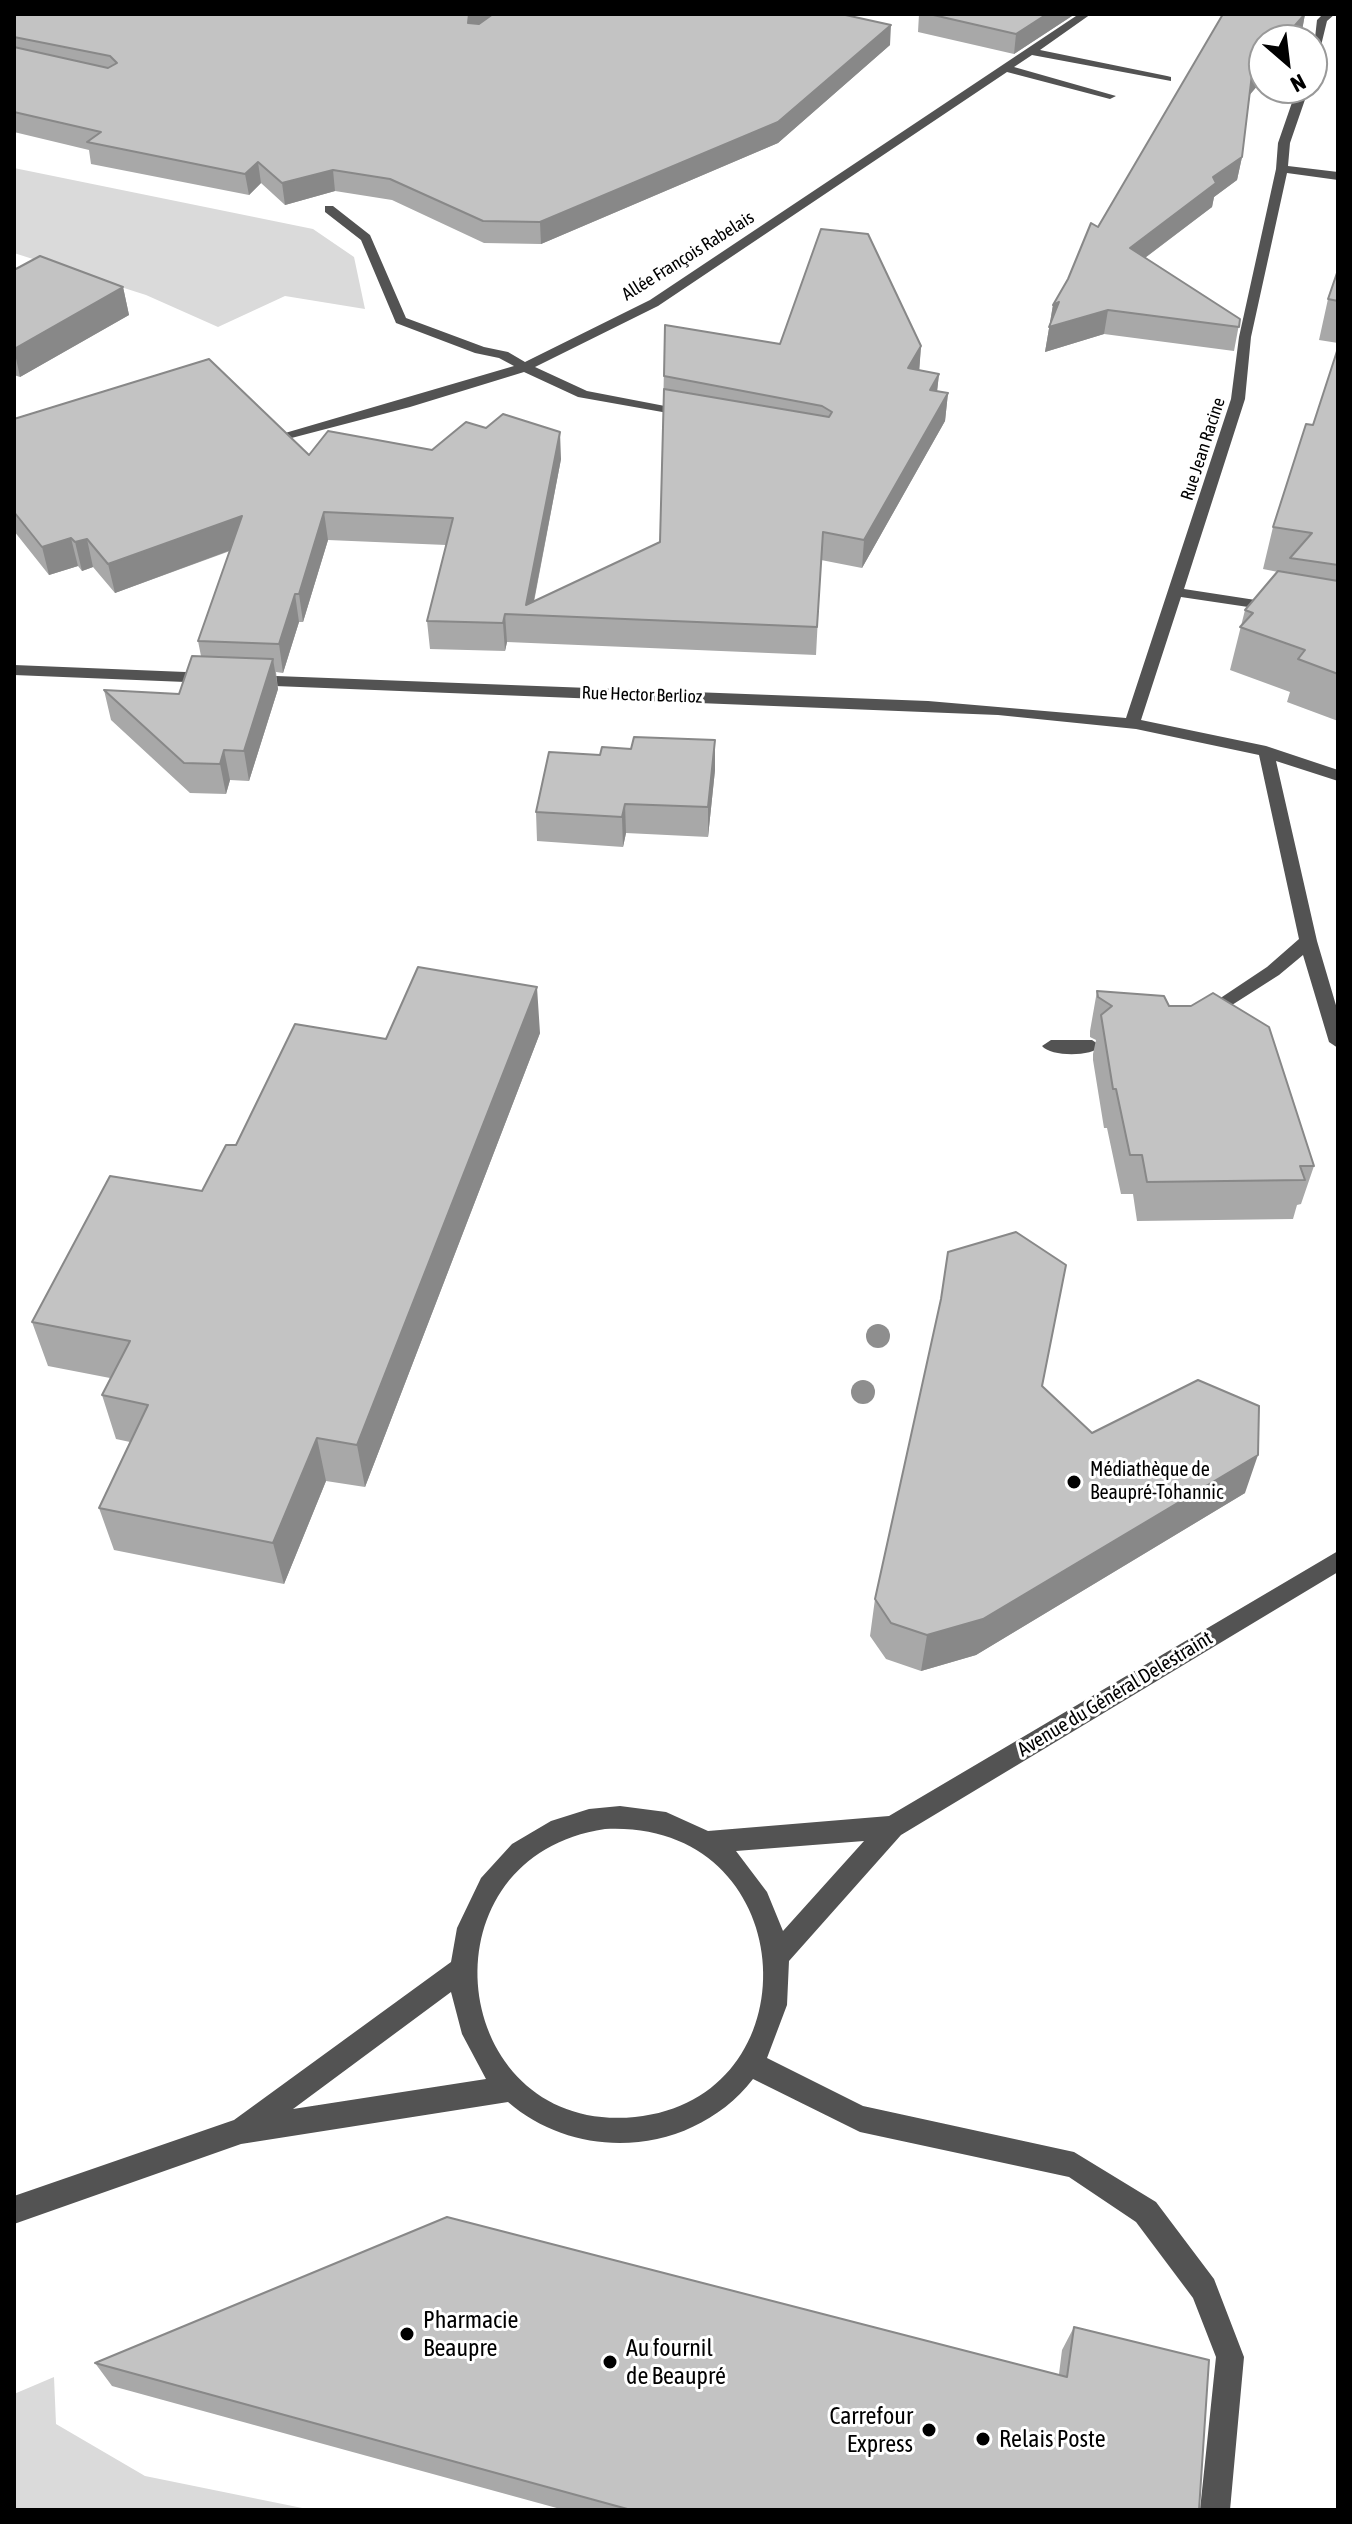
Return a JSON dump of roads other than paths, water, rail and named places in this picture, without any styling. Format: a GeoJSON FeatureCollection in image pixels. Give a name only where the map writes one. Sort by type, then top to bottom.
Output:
{"type":"FeatureCollection","features":[{"type":"Feature","properties":{"kind":"street","name":"Allée François Rabelais"},"geometry":{"type":"LineString","coordinates":[[275,438],[405,404],[525,367],[654,303],[1086,14]]}},
{"type":"Feature","properties":{"kind":"street"},"geometry":{"type":"LineString","coordinates":[[1030,51],[1167,79]]}},
{"type":"Feature","properties":{"kind":"street"},"geometry":{"type":"LineString","coordinates":[[1006,68],[1110,96]]}},
{"type":"Feature","properties":{"kind":"street","name":"Rue Jean Racine"},"geometry":{"type":"LineString","coordinates":[[1133,722],[1238,399],[1245,337],[1282,169],[1284,143],[1297,104]]}},
{"type":"Feature","properties":{"kind":"street"},"geometry":{"type":"LineString","coordinates":[[1282,169],[1338,176]]}},
{"type":"Feature","properties":{"kind":"street"},"geometry":{"type":"LineString","coordinates":[[329,209],[366,238],[401,320],[480,350],[503,355],[583,394],[702,417]]}},
{"type":"Feature","properties":{"kind":"street"},"geometry":{"type":"LineString","coordinates":[[1175,592],[1294,610]]}},
{"type":"Feature","properties":{"kind":"street","name":"Rue Hector Berlioz"},"geometry":{"type":"LineString","coordinates":[[14,670],[1040,711],[1133,722],[1266,751],[1338,776]]}},
{"type":"Feature","properties":{"kind":"street"},"geometry":{"type":"LineString","coordinates":[[1266,751],[1308,941],[1338,1042]]}},
{"type":"Feature","properties":{"kind":"street"},"geometry":{"type":"LineString","coordinates":[[1189,1025],[1273,971],[1308,941]]}},
{"type":"Feature","properties":{"kind":"street"},"geometry":{"type":"LineString","coordinates":[[1051,1046],[1092,1046]]}},
{"type":"Feature","properties":{"kind":"street","name":"Avenue du Général Delestraint"},"geometry":{"type":"LineString","coordinates":[[780,1953],[892,1827],[1338,1561]]}},
{"type":"Feature","properties":{"kind":"street"},"geometry":{"type":"LineString","coordinates":[[618,1817],[669,1824],[708,1842],[742,1871],[759,1896],[767,1909],[780,1953],[778,1996],[765,2039],[749,2063],[718,2095],[686,2115],[650,2125],[612,2129],[574,2124],[539,2109],[510,2088],[482,2054],[465,2014],[459,1971],[468,1927],[489,1887],[524,1850],[569,1826],[618,1817]]}},
{"type":"Feature","properties":{"kind":"street","name":"Avenue du Général Delestraint"},"geometry":{"type":"LineString","coordinates":[[708,1842],[892,1827]]}},
{"type":"Feature","properties":{"kind":"street"},"geometry":{"type":"LineString","coordinates":[[241,2131],[459,1971]]}},
{"type":"Feature","properties":{"kind":"street"},"geometry":{"type":"LineString","coordinates":[[749,2063],[860,2119],[1074,2165],[1146,2212],[1204,2289],[1230,2357],[1215,2510]]}},
{"type":"Feature","properties":{"kind":"street"},"geometry":{"type":"LineString","coordinates":[[14,2210],[241,2131],[510,2088]]}},
{"type":"Feature","properties":{"kind":"place","name":"Médiathèque de Beaupré-Tohannic"},"geometry":{"type":"Point","coordinates":[1074,1482]}},
{"type":"Feature","properties":{"kind":"place","name":"Pharmacie Beaupre"},"geometry":{"type":"Point","coordinates":[407,2334]}},
{"type":"Feature","properties":{"kind":"place","name":"Au fournil de Beaupré"},"geometry":{"type":"Point","coordinates":[610,2362]}},
{"type":"Feature","properties":{"kind":"place","name":"Carrefour Express"},"geometry":{"type":"Point","coordinates":[929,2430]}},
{"type":"Feature","properties":{"kind":"place","name":"Relais Poste"},"geometry":{"type":"Point","coordinates":[983,2439]}}]}
